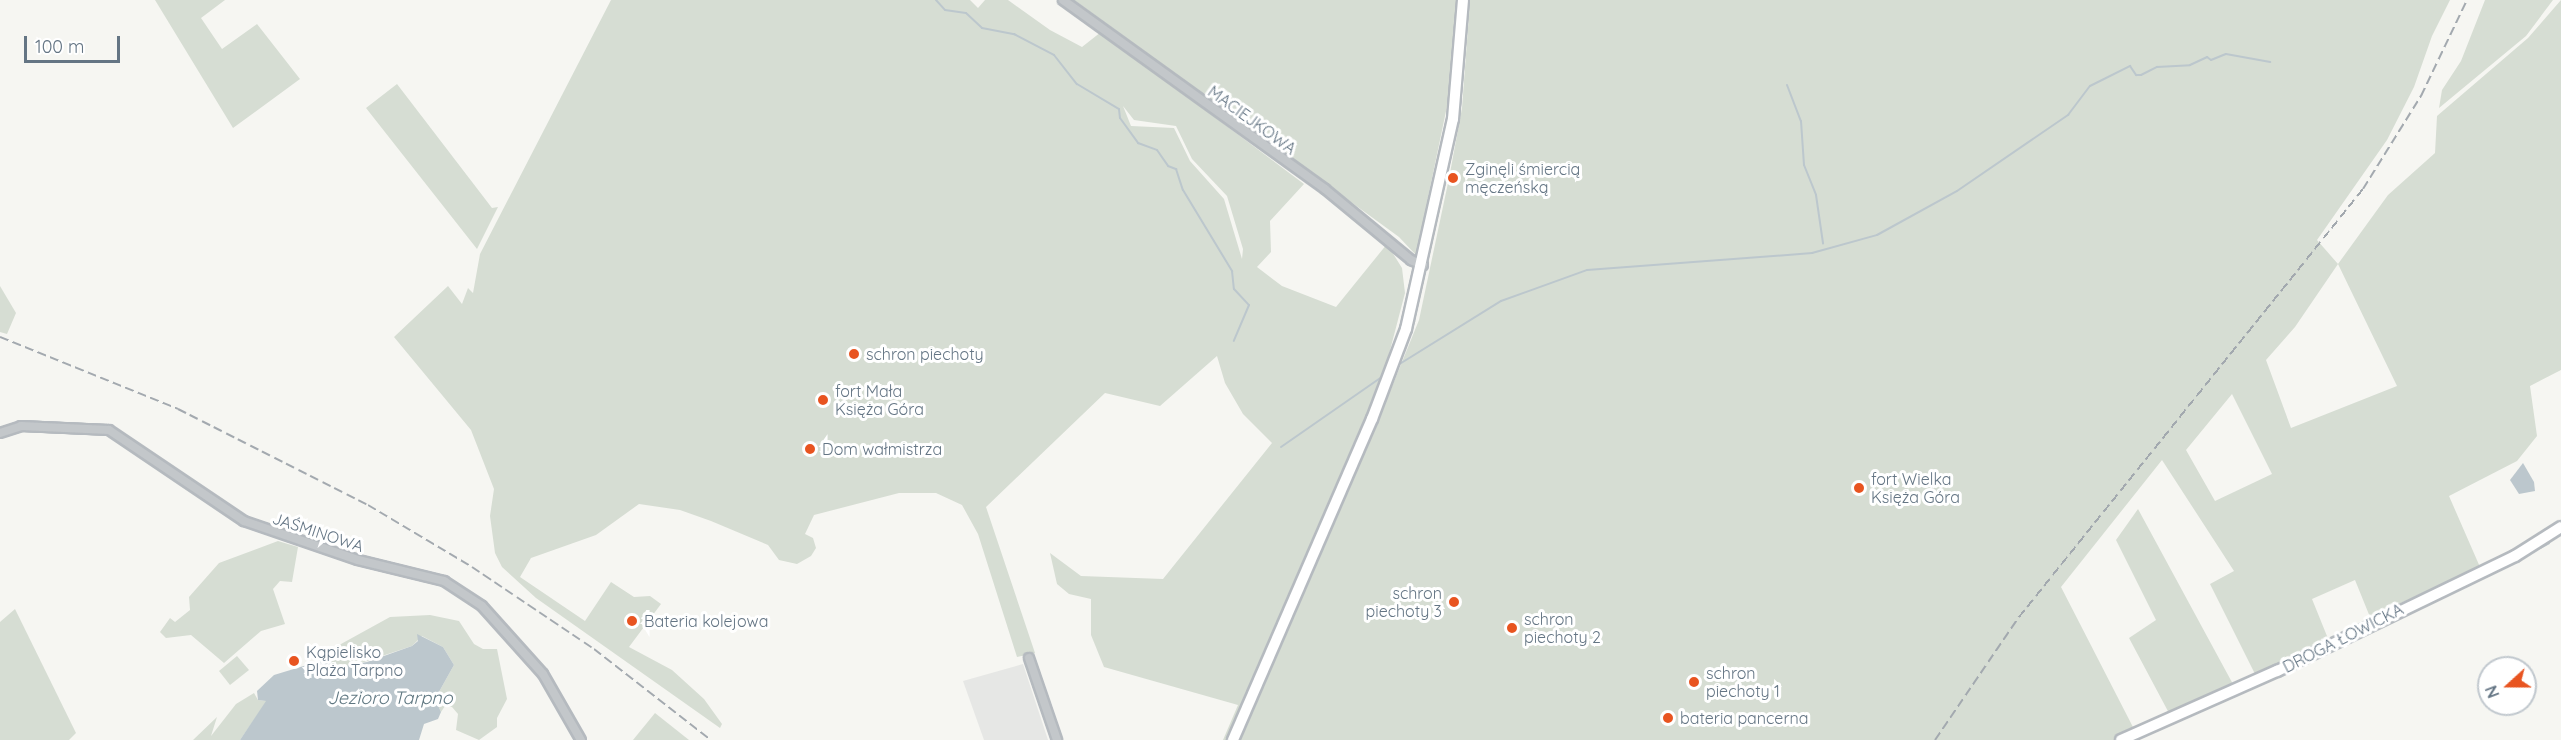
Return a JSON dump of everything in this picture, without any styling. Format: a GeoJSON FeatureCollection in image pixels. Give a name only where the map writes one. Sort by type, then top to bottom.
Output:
{"type":"FeatureCollection","features":[{"type":"Feature","properties":{"kind":"street","name":"MACIEJKOWA"},"geometry":{"type":"LineString","coordinates":[[1063,0],[1325,189],[1390,239],[1411,260],[1423,265]]}},
{"type":"Feature","properties":{"kind":"street"},"geometry":{"type":"LineString","coordinates":[[1233,740],[1372,419],[1406,328],[1423,265],[1458,87],[1463,0]]}},
{"type":"Feature","properties":{"kind":"street","name":"JAŚMINOWA"},"geometry":{"type":"LineString","coordinates":[[0,433],[21,426],[109,430],[244,521],[302,543],[444,581],[482,606],[543,674],[581,740]]}},
{"type":"Feature","properties":{"kind":"street","name":"DROGA ŁOWICKA"},"geometry":{"type":"LineString","coordinates":[[2121,740],[2277,671],[2515,556],[2561,527]]}},
{"type":"Feature","properties":{"kind":"street"},"geometry":{"type":"LineString","coordinates":[[1029,658],[1058,740]]}},
{"type":"Feature","properties":{"kind":"shaded area"},"geometry":{"type":"Polygon","coordinates":[[[155,0],[225,0],[201,18],[222,49],[257,24],[300,79],[233,128],[155,0]]]}},
{"type":"Feature","properties":{"kind":"shaded area"},"geometry":{"type":"Polygon","coordinates":[[[611,0],[970,0],[978,8],[985,0],[1008,0],[1050,30],[1082,47],[1101,32],[1304,184],[1270,221],[1271,252],[1257,267],[1282,286],[1336,307],[1387,244],[1402,268],[1405,293],[1388,358],[1416,320],[1374,420],[1378,421],[1419,320],[1448,183],[1456,183],[1458,174],[1450,173],[1462,108],[1470,0],[2450,0],[2432,36],[2414,87],[2387,140],[2317,240],[2338,264],[2388,195],[2435,153],[2437,116],[2528,38],[2561,0],[2561,370],[2530,386],[2537,436],[2517,461],[2449,496],[2480,567],[2370,617],[2355,580],[2312,599],[2329,641],[2256,676],[2210,584],[2234,571],[2162,460],[2061,587],[2135,731],[2115,740],[1223,740],[1238,705],[1104,667],[1091,635],[1091,599],[1069,594],[1057,584],[1050,553],[1081,576],[1163,579],[1272,443],[1243,414],[1225,383],[1217,356],[1160,406],[1105,393],[986,507],[1035,653],[1017,657],[978,534],[962,505],[936,493],[899,493],[814,515],[805,534],[813,538],[816,548],[811,556],[797,564],[779,560],[768,545],[711,521],[680,510],[639,504],[596,535],[531,558],[520,577],[585,621],[611,582],[634,597],[650,596],[661,604],[629,647],[672,670],[704,699],[722,724],[720,728],[536,598],[502,567],[495,553],[490,516],[494,489],[471,430],[394,337],[448,286],[462,304],[468,288],[473,293],[480,254],[611,0]],[[1123,106],[1131,126],[1174,128],[1190,161],[1224,199],[1242,259],[1243,249],[1227,196],[1192,159],[1176,126],[1134,120],[1123,106]],[[2338,264],[2295,327],[2266,360],[2291,428],[2397,386],[2338,264]],[[2232,394],[2186,450],[2215,501],[2272,474],[2232,394]]]}},
{"type":"Feature","properties":{"kind":"shaded area"},"geometry":{"type":"Polygon","coordinates":[[[1074,0],[1458,0],[1450,92],[1416,255],[1399,237],[1074,0]]]}},
{"type":"Feature","properties":{"kind":"shaded area"},"geometry":{"type":"Polygon","coordinates":[[[2485,0],[2553,0],[2526,36],[2439,108],[2442,90],[2461,61],[2485,0]]]}},
{"type":"Feature","properties":{"kind":"shaded area"},"geometry":{"type":"Polygon","coordinates":[[[397,84],[492,208],[498,207],[477,249],[366,108],[397,84]]]}},
{"type":"Feature","properties":{"kind":"shaded area"},"geometry":{"type":"Polygon","coordinates":[[[0,286],[16,313],[7,334],[0,332],[0,286]]]}},
{"type":"Feature","properties":{"kind":"shaded area"},"geometry":{"type":"Polygon","coordinates":[[[2138,509],[2234,686],[2170,715],[2129,638],[2156,620],[2116,540],[2138,509]]]}},
{"type":"Feature","properties":{"kind":"shaded area"},"geometry":{"type":"Polygon","coordinates":[[[278,541],[298,547],[292,582],[280,581],[273,589],[285,624],[261,631],[224,663],[191,635],[166,638],[160,632],[170,618],[175,622],[190,610],[189,597],[219,563],[278,541]]]}},
{"type":"Feature","properties":{"kind":"shaded area"},"geometry":{"type":"Polygon","coordinates":[[[15,609],[76,733],[69,740],[0,740],[0,622],[15,609]]]}},
{"type":"Feature","properties":{"kind":"shaded area"},"geometry":{"type":"Polygon","coordinates":[[[430,615],[459,621],[474,644],[483,649],[497,649],[507,699],[497,718],[497,727],[479,740],[456,730],[458,714],[452,707],[445,706],[441,712],[435,699],[454,665],[443,647],[422,636],[412,646],[355,665],[333,669],[328,658],[341,644],[390,617],[430,615]]]}},
{"type":"Feature","properties":{"kind":"shaded area"},"geometry":{"type":"Polygon","coordinates":[[[237,656],[249,670],[230,685],[219,671],[237,656]]]}},
{"type":"Feature","properties":{"kind":"shaded area"},"geometry":{"type":"Polygon","coordinates":[[[1023,664],[1048,740],[984,740],[963,681],[1023,664]]]}},
{"type":"Feature","properties":{"kind":"shaded area"},"geometry":{"type":"Polygon","coordinates":[[[254,693],[258,700],[267,701],[240,740],[193,740],[217,717],[211,736],[236,704],[254,693]]]}},
{"type":"Feature","properties":{"kind":"shaded area"},"geometry":{"type":"Polygon","coordinates":[[[655,713],[689,740],[633,740],[655,713]]]}},
{"type":"Feature","properties":{"kind":"water"},"geometry":{"type":"Polygon","coordinates":[[[2523,463],[2534,482],[2535,491],[2519,494],[2510,480],[2523,463]]]}},
{"type":"Feature","properties":{"kind":"water","name":"Jezioro Tarpno"},"geometry":{"type":"Polygon","coordinates":[[[417,634],[443,647],[454,665],[435,699],[441,712],[438,719],[424,724],[419,740],[240,740],[266,701],[258,700],[257,691],[274,675],[330,658],[333,668],[367,662],[412,646],[418,641],[417,634]]]}},
{"type":"Feature","properties":{"kind":"waterway"},"geometry":{"type":"LineString","coordinates":[[936,0],[945,10],[966,13],[982,28],[1014,34],[1054,55],[1077,84],[1119,109],[1120,118],[1138,143],[1157,150],[1168,166],[1176,169],[1183,190],[1232,271],[1234,289],[1249,305],[1234,341]]}},
{"type":"Feature","properties":{"kind":"waterway"},"geometry":{"type":"LineString","coordinates":[[1398,365],[1501,301],[1587,270],[1812,253],[1877,235],[1957,191],[2068,115],[2090,86],[2130,66],[2136,75],[2141,75],[2157,67],[2190,65],[2207,57],[2211,60],[2226,54],[2270,62]]}},
{"type":"Feature","properties":{"kind":"waterway"},"geometry":{"type":"LineString","coordinates":[[1787,85],[1801,121],[1804,165],[1816,195],[1823,243]]}},
{"type":"Feature","properties":{"kind":"waterway"},"geometry":{"type":"LineString","coordinates":[[1281,447],[1383,376]]}},
{"type":"Feature","properties":{"kind":"waterway"},"geometry":{"type":"LineString","coordinates":[[2525,556],[2549,543]]}},
{"type":"Feature","properties":{"kind":"waterway"},"geometry":{"type":"LineString","coordinates":[[2428,604],[2499,570]]}},
{"type":"Feature","properties":{"kind":"railway"},"geometry":{"type":"LineString","coordinates":[[1935,740],[2019,617],[2363,189],[2421,96],[2467,0]]}},
{"type":"Feature","properties":{"kind":"railway"},"geometry":{"type":"LineString","coordinates":[[0,337],[178,409],[368,505],[472,567],[594,649],[711,740]]}},
{"type":"Feature","properties":{"kind":"place","name":"Zginęli śmiercią męczeńską"},"geometry":{"type":"Point","coordinates":[1453,178]}},
{"type":"Feature","properties":{"kind":"place","name":"schron piechoty"},"geometry":{"type":"Point","coordinates":[854,354]}},
{"type":"Feature","properties":{"kind":"place","name":"fort Mała Księża Góra"},"geometry":{"type":"Point","coordinates":[823,400]}},
{"type":"Feature","properties":{"kind":"place","name":"Dom wałmistrza"},"geometry":{"type":"Point","coordinates":[810,449]}},
{"type":"Feature","properties":{"kind":"place","name":"fort Wielka Księża Góra"},"geometry":{"type":"Point","coordinates":[1859,488]}},
{"type":"Feature","properties":{"kind":"place","name":"schron piechoty 3"},"geometry":{"type":"Point","coordinates":[1454,602]}},
{"type":"Feature","properties":{"kind":"place","name":"Bateria kolejowa"},"geometry":{"type":"Point","coordinates":[632,621]}},
{"type":"Feature","properties":{"kind":"place","name":"schron piechoty 2"},"geometry":{"type":"Point","coordinates":[1512,628]}},
{"type":"Feature","properties":{"kind":"place","name":"Kąpielisko Plaża Tarpno"},"geometry":{"type":"Point","coordinates":[294,661]}},
{"type":"Feature","properties":{"kind":"place","name":"schron piechoty 1"},"geometry":{"type":"Point","coordinates":[1694,682]}},
{"type":"Feature","properties":{"kind":"place","name":"bateria pancerna"},"geometry":{"type":"Point","coordinates":[1668,718]}}]}
